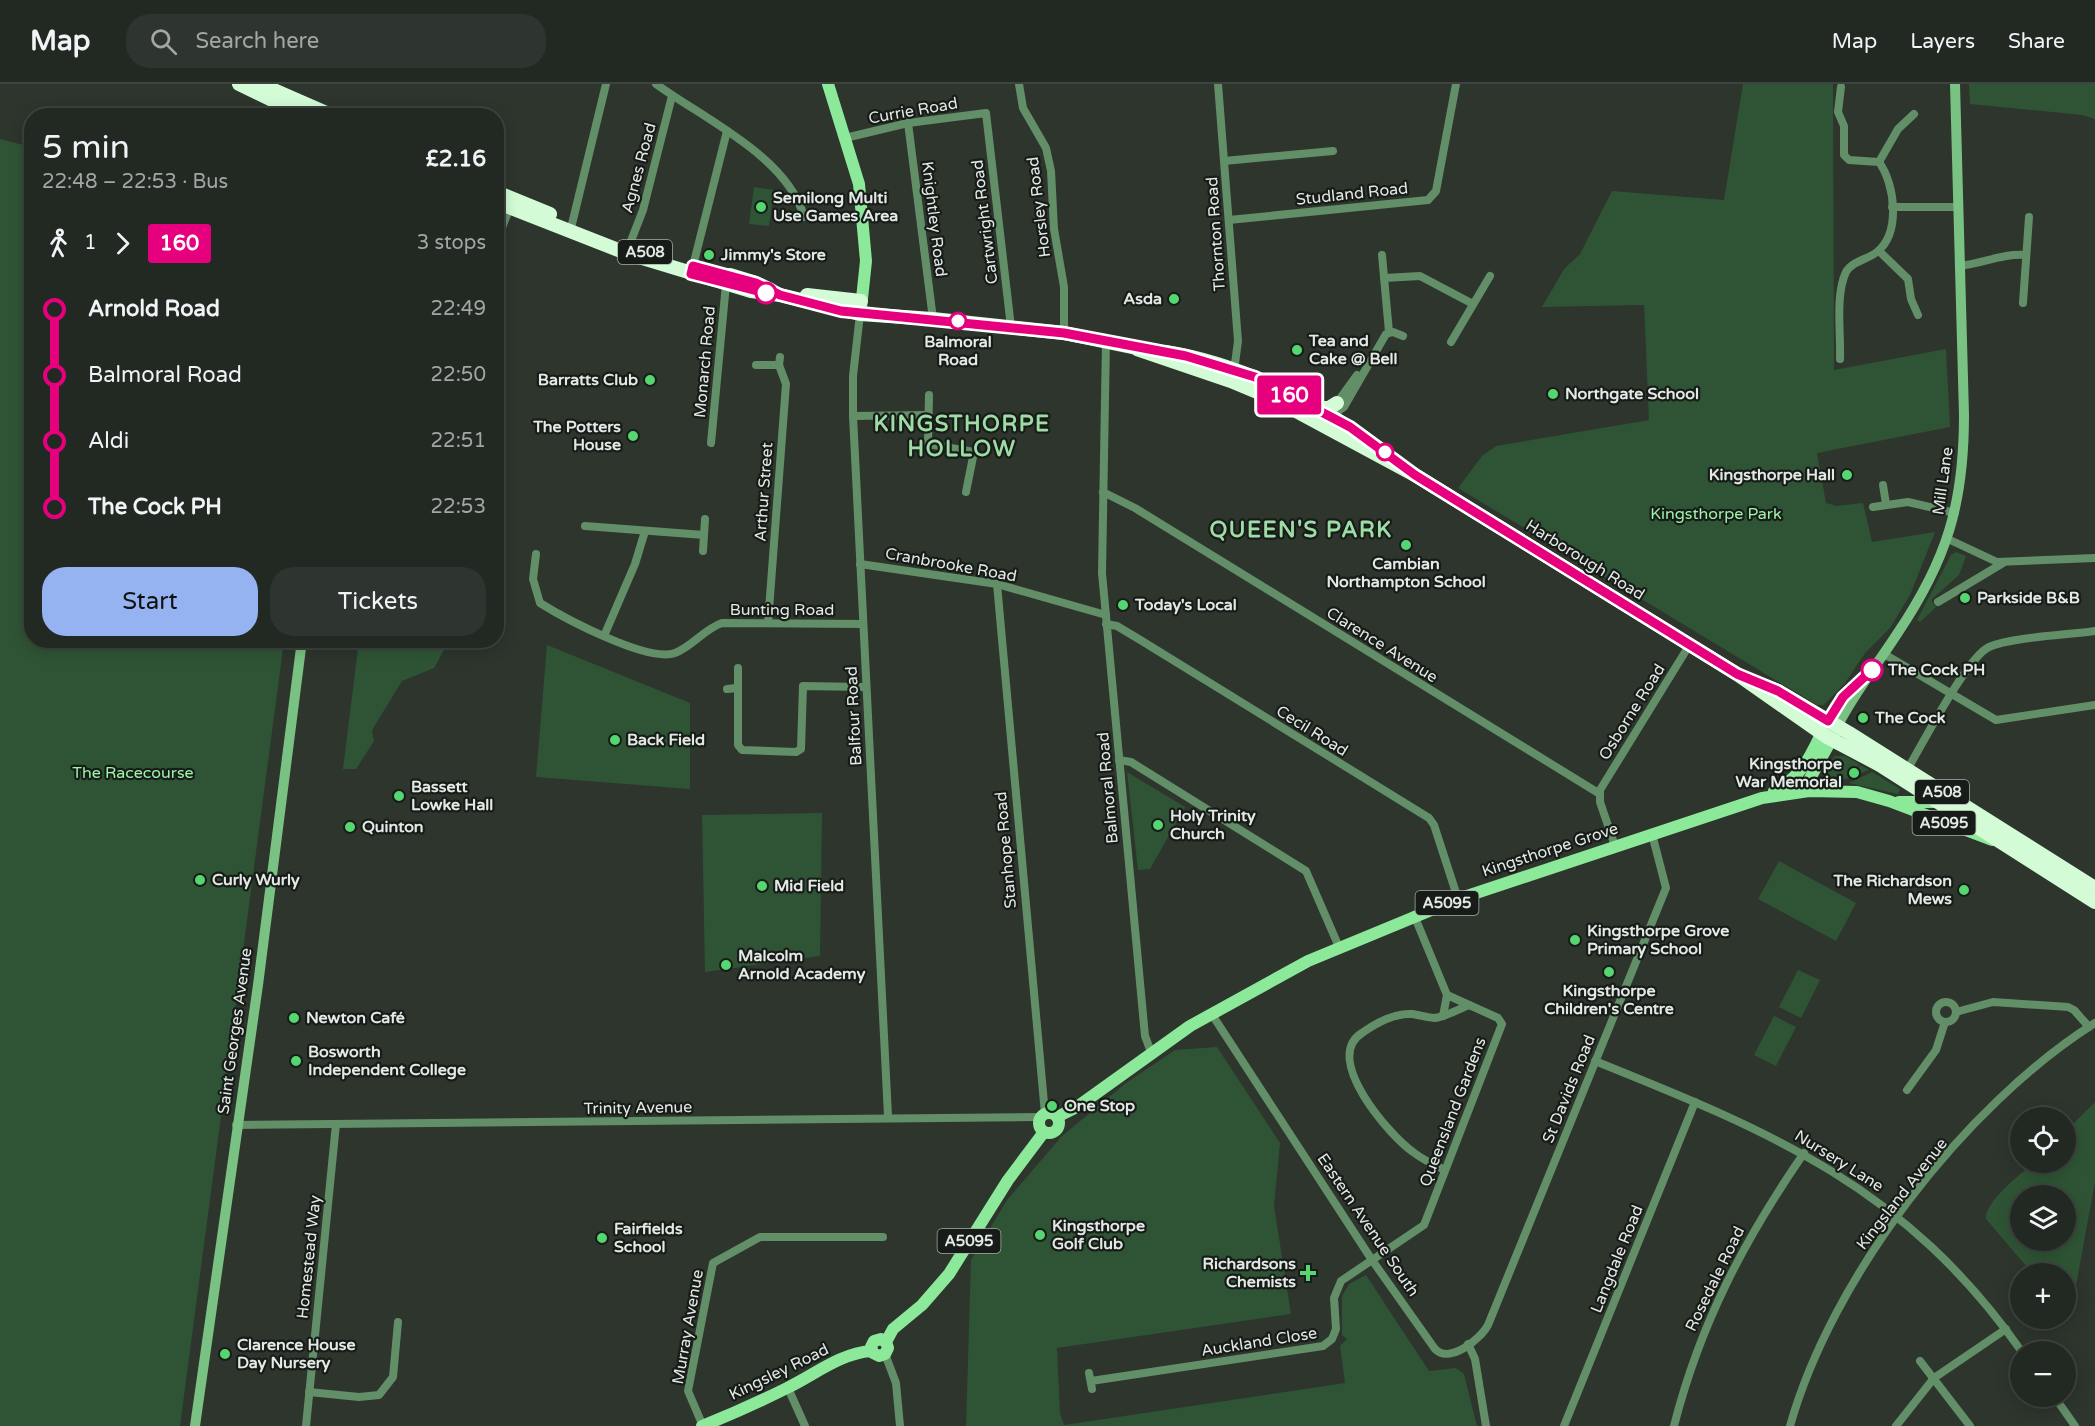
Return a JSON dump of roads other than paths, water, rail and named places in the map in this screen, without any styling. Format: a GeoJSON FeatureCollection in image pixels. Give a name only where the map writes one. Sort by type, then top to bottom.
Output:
{"type":"FeatureCollection","features":[{"type":"Feature","properties":{"kind":"highway"},"geometry":{"type":"LineString","coordinates":[[239,84],[302,108]]}},
{"type":"Feature","properties":{"kind":"highway"},"geometry":{"type":"LineString","coordinates":[[260,84],[280,88],[305,108]]}},
{"type":"Feature","properties":{"kind":"highway","name":"A508"},"geometry":{"type":"LineString","coordinates":[[504,199],[726,284],[780,295],[933,319],[1064,333],[1137,349],[1186,356],[1246,381],[1296,411],[1330,416]]}},
{"type":"Feature","properties":{"kind":"highway","name":"A508"},"geometry":{"type":"LineString","coordinates":[[504,199],[626,254],[756,283],[780,295]]}},
{"type":"Feature","properties":{"kind":"highway","name":"A508"},"geometry":{"type":"LineString","coordinates":[[1233,375],[1349,433]]}},
{"type":"Feature","properties":{"kind":"highway"},"geometry":{"type":"LineString","coordinates":[[1314,414],[1341,405],[1349,433]]}},
{"type":"Feature","properties":{"kind":"highway"},"geometry":{"type":"LineString","coordinates":[[1330,416],[1330,422],[1349,433]]}},
{"type":"Feature","properties":{"kind":"highway","name":"Harborough Road"},"geometry":{"type":"LineString","coordinates":[[1349,433],[1737,674],[1778,691],[2095,888]]}},
{"type":"Feature","properties":{"kind":"highway","name":"Harborough Road"},"geometry":{"type":"LineString","coordinates":[[1835,726],[1881,765],[2095,902]]}},
{"type":"Feature","properties":{"kind":"main road"},"geometry":{"type":"LineString","coordinates":[[828,84],[859,184],[866,261],[861,308]]}},
{"type":"Feature","properties":{"kind":"main road"},"geometry":{"type":"LineString","coordinates":[[1797,792],[1808,782],[1835,726]]}},
{"type":"Feature","properties":{"kind":"main road","name":"A5095"},"geometry":{"type":"LineString","coordinates":[[1762,798],[1795,779],[1835,726]]}},
{"type":"Feature","properties":{"kind":"main road","name":"Kingsthorpe Grove"},"geometry":{"type":"LineString","coordinates":[[1044,1132],[1053,1132],[1057,1129],[1047,1116],[1077,1107],[1151,1052],[1211,1013],[1273,978],[1339,947],[1458,899],[1762,798],[1797,792],[1846,791],[1889,801],[1961,804]]}},
{"type":"Feature","properties":{"kind":"main road","name":"Kingsthorpe Grove"},"geometry":{"type":"LineString","coordinates":[[1889,801],[2000,843]]}},
{"type":"Feature","properties":{"kind":"main road"},"geometry":{"type":"LineString","coordinates":[[1044,1132],[1039,1125],[1047,1116]]}},
{"type":"Feature","properties":{"kind":"main road","name":"Kingsley Road"},"geometry":{"type":"LineString","coordinates":[[702,1426],[788,1388],[839,1360],[860,1352],[872,1351],[872,1344],[876,1340],[885,1348],[894,1329],[922,1305],[948,1274],[1008,1180],[1044,1132]]}},
{"type":"Feature","properties":{"kind":"street"},"geometry":{"type":"LineString","coordinates":[[572,224],[606,84]]}},
{"type":"Feature","properties":{"kind":"street","name":"Horsley Road"},"geometry":{"type":"LineString","coordinates":[[1019,84],[1023,108],[1046,148],[1051,171],[1054,229],[1064,287],[1064,333]]}},
{"type":"Feature","properties":{"kind":"street","name":"Thornton Road"},"geometry":{"type":"LineString","coordinates":[[1218,84],[1238,341],[1233,375]]}},
{"type":"Feature","properties":{"kind":"street","name":"Studland Road"},"geometry":{"type":"LineString","coordinates":[[1229,220],[1428,201],[1436,191],[1456,84]]}},
{"type":"Feature","properties":{"kind":"street","name":"Mill Lane"},"geometry":{"type":"LineString","coordinates":[[1835,726],[1867,675],[1886,655],[1922,597],[1948,539],[1962,476],[1964,434],[1955,84]]}},
{"type":"Feature","properties":{"kind":"street"},"geometry":{"type":"LineString","coordinates":[[659,85],[672,96],[762,154],[800,202],[804,217]]}},
{"type":"Feature","properties":{"kind":"street"},"geometry":{"type":"LineString","coordinates":[[1841,87],[1838,111],[1844,126],[1844,155],[1849,160],[1879,162]]}},
{"type":"Feature","properties":{"kind":"street","name":"Agnes Road"},"geometry":{"type":"LineString","coordinates":[[629,246],[643,210],[672,96]]}},
{"type":"Feature","properties":{"kind":"street","name":"Currie Road"},"geometry":{"type":"LineString","coordinates":[[845,138],[908,123],[986,113]]}},
{"type":"Feature","properties":{"kind":"street","name":"Cartwright Road"},"geometry":{"type":"LineString","coordinates":[[986,113],[1011,327]]}},
{"type":"Feature","properties":{"kind":"street"},"geometry":{"type":"LineString","coordinates":[[1879,162],[1898,129],[1914,114]]}},
{"type":"Feature","properties":{"kind":"street","name":"Knightley Road"},"geometry":{"type":"LineString","coordinates":[[908,123],[933,319]]}},
{"type":"Feature","properties":{"kind":"street"},"geometry":{"type":"LineString","coordinates":[[692,270],[727,131]]}},
{"type":"Feature","properties":{"kind":"street"},"geometry":{"type":"LineString","coordinates":[[1224,161],[1332,151]]}},
{"type":"Feature","properties":{"kind":"street"},"geometry":{"type":"LineString","coordinates":[[1840,359],[1841,286],[1847,270],[1879,251],[1890,231],[1892,207],[1888,179],[1879,162]]}},
{"type":"Feature","properties":{"kind":"street"},"geometry":{"type":"LineString","coordinates":[[1892,207],[1957,207]]}},
{"type":"Feature","properties":{"kind":"street"},"geometry":{"type":"LineString","coordinates":[[2023,303],[2029,217]]}},
{"type":"Feature","properties":{"kind":"street"},"geometry":{"type":"LineString","coordinates":[[1879,251],[1908,279],[1911,299],[1918,315]]}},
{"type":"Feature","properties":{"kind":"street"},"geometry":{"type":"LineString","coordinates":[[1959,266],[1988,263],[2014,254],[2026,255]]}},
{"type":"Feature","properties":{"kind":"street"},"geometry":{"type":"LineString","coordinates":[[1330,416],[1341,405],[1389,332],[1382,255]]}},
{"type":"Feature","properties":{"kind":"street"},"geometry":{"type":"LineString","coordinates":[[1384,278],[1420,276],[1473,304]]}},
{"type":"Feature","properties":{"kind":"street"},"geometry":{"type":"LineString","coordinates":[[1451,342],[1490,276]]}},
{"type":"Feature","properties":{"kind":"street","name":"Monarch Road"},"geometry":{"type":"LineString","coordinates":[[711,443],[726,284]]}},
{"type":"Feature","properties":{"kind":"street","name":"Balfour Road"},"geometry":{"type":"LineString","coordinates":[[861,308],[853,376],[853,416],[888,1116]]}},
{"type":"Feature","properties":{"kind":"street"},"geometry":{"type":"LineString","coordinates":[[1389,332],[1403,336]]}},
{"type":"Feature","properties":{"kind":"street","name":"Balmoral Road"},"geometry":{"type":"LineString","coordinates":[[1106,341],[1102,573],[1145,1036],[1151,1052]]}},
{"type":"Feature","properties":{"kind":"street","name":"Arthur Street"},"geometry":{"type":"LineString","coordinates":[[756,365],[779,361],[786,384],[768,623]]}},
{"type":"Feature","properties":{"kind":"street"},"geometry":{"type":"LineString","coordinates":[[929,395],[928,444],[974,452],[966,492]]}},
{"type":"Feature","properties":{"kind":"street"},"geometry":{"type":"LineString","coordinates":[[853,416],[928,415]]}},
{"type":"Feature","properties":{"kind":"street"},"geometry":{"type":"LineString","coordinates":[[1883,485],[1886,504]]}},
{"type":"Feature","properties":{"kind":"street","name":"Clarence Avenue"},"geometry":{"type":"LineString","coordinates":[[1103,492],[1135,508],[1599,794]]}},
{"type":"Feature","properties":{"kind":"street"},"geometry":{"type":"LineString","coordinates":[[1873,507],[1908,502],[1955,513]]}},
{"type":"Feature","properties":{"kind":"street"},"geometry":{"type":"LineString","coordinates":[[703,551],[705,519]]}},
{"type":"Feature","properties":{"kind":"street"},"geometry":{"type":"LineString","coordinates":[[585,526],[704,535]]}},
{"type":"Feature","properties":{"kind":"street"},"geometry":{"type":"LineString","coordinates":[[604,636],[635,564],[645,531]]}},
{"type":"Feature","properties":{"kind":"street"},"geometry":{"type":"LineString","coordinates":[[1948,539],[1990,560],[2002,562],[2095,558]]}},
{"type":"Feature","properties":{"kind":"street","name":"Bunting Road"},"geometry":{"type":"LineString","coordinates":[[536,554],[533,579],[540,603],[574,624],[604,636],[669,654],[681,649],[714,625],[863,624]]}},
{"type":"Feature","properties":{"kind":"street"},"geometry":{"type":"LineString","coordinates":[[1938,602],[2002,562]]}},
{"type":"Feature","properties":{"kind":"street","name":"Cranbrooke Road"},"geometry":{"type":"LineString","coordinates":[[860,564],[997,584],[1106,620]]}},
{"type":"Feature","properties":{"kind":"street","name":"Stanhope Road"},"geometry":{"type":"LineString","coordinates":[[997,584],[997,607],[1047,1116]]}},
{"type":"Feature","properties":{"kind":"street","name":"Cecil Road"},"geometry":{"type":"LineString","coordinates":[[1106,620],[1429,818],[1434,825],[1458,899]]}},
{"type":"Feature","properties":{"kind":"street"},"geometry":{"type":"LineString","coordinates":[[1907,770],[1951,695],[1976,658],[1991,646],[2095,631]]}},
{"type":"Feature","properties":{"kind":"street","name":"Osborne Road"},"geometry":{"type":"LineString","coordinates":[[1599,794],[1690,644]]}},
{"type":"Feature","properties":{"kind":"street","name":"Saint Georges Avenue"},"geometry":{"type":"LineString","coordinates":[[195,1426],[236,1125],[258,985],[302,648]]}},
{"type":"Feature","properties":{"kind":"street"},"geometry":{"type":"LineString","coordinates":[[1835,726],[1844,722],[1886,655],[1995,720],[2095,705]]}},
{"type":"Feature","properties":{"kind":"street"},"geometry":{"type":"LineString","coordinates":[[738,668],[738,745],[742,750],[796,752],[801,748],[803,686],[865,687]]}},
{"type":"Feature","properties":{"kind":"street"},"geometry":{"type":"LineString","coordinates":[[727,688],[737,688]]}},
{"type":"Feature","properties":{"kind":"street"},"geometry":{"type":"LineString","coordinates":[[1119,760],[1131,762],[1306,871],[1339,947]]}},
{"type":"Feature","properties":{"kind":"street"},"geometry":{"type":"LineString","coordinates":[[1599,794],[1615,846]]}},
{"type":"Feature","properties":{"kind":"street","name":"St Davids Road"},"geometry":{"type":"LineString","coordinates":[[1468,1344],[1481,1335],[1488,1326],[1666,888],[1652,834]]}},
{"type":"Feature","properties":{"kind":"street"},"geometry":{"type":"LineString","coordinates":[[1414,915],[1447,995],[1443,1016]]}},
{"type":"Feature","properties":{"kind":"street","name":"Queensland Gardens"},"geometry":{"type":"LineString","coordinates":[[1372,1260],[1424,1225],[1502,1024],[1498,1018],[1447,995]]}},
{"type":"Feature","properties":{"kind":"street"},"geometry":{"type":"LineString","coordinates":[[1956,1012],[1993,1002],[2068,1007],[2092,1025]]}},
{"type":"Feature","properties":{"kind":"street"},"geometry":{"type":"LineString","coordinates":[[1951,1004],[1956,1012],[1952,1021],[1946,1022],[1937,1017],[1939,1005],[1951,1004]]}},
{"type":"Feature","properties":{"kind":"street"},"geometry":{"type":"LineString","coordinates":[[1445,1170],[1412,1152],[1389,1129],[1353,1077],[1347,1058],[1349,1048],[1359,1034],[1390,1017],[1411,1014],[1434,1018],[1469,1005]]}},
{"type":"Feature","properties":{"kind":"street","name":"Eastern Avenue South"},"geometry":{"type":"LineString","coordinates":[[1211,1013],[1372,1260],[1438,1353],[1449,1355],[1468,1344]]}},
{"type":"Feature","properties":{"kind":"street"},"geometry":{"type":"LineString","coordinates":[[1906,1090],[1936,1050],[1946,1022]]}},
{"type":"Feature","properties":{"kind":"street","name":"Kingsland Avenue"},"geometry":{"type":"LineString","coordinates":[[1790,1426],[1803,1384],[1831,1323],[1857,1277],[1899,1216],[1935,1170],[1990,1109],[2053,1053],[2092,1025]]}},
{"type":"Feature","properties":{"kind":"street","name":"Nursery Lane"},"geometry":{"type":"LineString","coordinates":[[1595,1061],[1695,1102],[1804,1153],[1858,1187],[1899,1216],[1972,1288],[2014,1341]]}},
{"type":"Feature","properties":{"kind":"street","name":"Langdale Road"},"geometry":{"type":"LineString","coordinates":[[1564,1426],[1695,1102]]}},
{"type":"Feature","properties":{"kind":"street","name":"Trinity Avenue"},"geometry":{"type":"LineString","coordinates":[[236,1125],[1047,1116]]}},
{"type":"Feature","properties":{"kind":"street","name":"Homestead Way"},"geometry":{"type":"LineString","coordinates":[[306,1426],[336,1124]]}},
{"type":"Feature","properties":{"kind":"street","name":"Rosedale Road"},"geometry":{"type":"LineString","coordinates":[[1674,1426],[1696,1352],[1723,1287],[1758,1222],[1804,1153]]}},
{"type":"Feature","properties":{"kind":"street","name":"Murray Avenue"},"geometry":{"type":"LineString","coordinates":[[702,1426],[688,1391],[713,1263],[760,1237],[883,1237]]}},
{"type":"Feature","properties":{"kind":"street","name":"Auckland Close"},"geometry":{"type":"LineString","coordinates":[[1091,1381],[1323,1346],[1332,1339],[1336,1329],[1334,1298],[1339,1284],[1372,1260]]}},
{"type":"Feature","properties":{"kind":"street"},"geometry":{"type":"LineString","coordinates":[[309,1392],[359,1397],[379,1395],[393,1377],[396,1326]]}},
{"type":"Feature","properties":{"kind":"street"},"geometry":{"type":"LineString","coordinates":[[1896,1426],[1934,1378],[2006,1329]]}},
{"type":"Feature","properties":{"kind":"street"},"geometry":{"type":"LineString","coordinates":[[1468,1344],[1476,1362],[1486,1426]]}},
{"type":"Feature","properties":{"kind":"street"},"geometry":{"type":"LineString","coordinates":[[885,1348],[896,1383],[900,1426]]}},
{"type":"Feature","properties":{"kind":"street"},"geometry":{"type":"LineString","coordinates":[[1920,1361],[1971,1426]]}},
{"type":"Feature","properties":{"kind":"street"},"geometry":{"type":"LineString","coordinates":[[788,1388],[805,1426]]}},
{"type":"Feature","properties":{"kind":"street"},"geometry":{"type":"LineString","coordinates":[[2062,1407],[2075,1426]]}},
{"type":"Feature","properties":{"kind":"place","name":"Semilong Multi Use Games Area"},"geometry":{"type":"Point","coordinates":[761,207]}},
{"type":"Feature","properties":{"kind":"place","name":"Jimmy's Store"},"geometry":{"type":"Point","coordinates":[709,255]}},
{"type":"Feature","properties":{"kind":"place","name":"Asda"},"geometry":{"type":"Point","coordinates":[1174,299]}},
{"type":"Feature","properties":{"kind":"place","name":"Balmoral Road"},"geometry":{"type":"Point","coordinates":[958,321]}},
{"type":"Feature","properties":{"kind":"place","name":"Tea and Cake @ Bell"},"geometry":{"type":"Point","coordinates":[1297,350]}},
{"type":"Feature","properties":{"kind":"place","name":"Barratts Club"},"geometry":{"type":"Point","coordinates":[650,380]}},
{"type":"Feature","properties":{"kind":"place","name":"Northgate School"},"geometry":{"type":"Point","coordinates":[1553,394]}},
{"type":"Feature","properties":{"kind":"place","name":"The Potters House"},"geometry":{"type":"Point","coordinates":[633,436]}},
{"type":"Feature","properties":{"kind":"place","name":"Kingsthorpe Hall"},"geometry":{"type":"Point","coordinates":[1847,475]}},
{"type":"Feature","properties":{"kind":"place","name":"Cambian Northampton School"},"geometry":{"type":"Point","coordinates":[1406,545]}},
{"type":"Feature","properties":{"kind":"place","name":"Parkside B&B"},"geometry":{"type":"Point","coordinates":[1965,598]}},
{"type":"Feature","properties":{"kind":"place","name":"Today's Local"},"geometry":{"type":"Point","coordinates":[1123,605]}},
{"type":"Feature","properties":{"kind":"place","name":"The Cock PH"},"geometry":{"type":"Point","coordinates":[1872,670]}},
{"type":"Feature","properties":{"kind":"place","name":"The Cock"},"geometry":{"type":"Point","coordinates":[1863,718]}},
{"type":"Feature","properties":{"kind":"place","name":"Back Field"},"geometry":{"type":"Point","coordinates":[615,740]}},
{"type":"Feature","properties":{"kind":"place","name":"Kingsthorpe War Memorial"},"geometry":{"type":"Point","coordinates":[1854,773]}},
{"type":"Feature","properties":{"kind":"place","name":"Bassett Lowke Hall"},"geometry":{"type":"Point","coordinates":[399,796]}},
{"type":"Feature","properties":{"kind":"place","name":"Holy Trinity Church"},"geometry":{"type":"Point","coordinates":[1158,825]}},
{"type":"Feature","properties":{"kind":"place","name":"Quinton"},"geometry":{"type":"Point","coordinates":[350,827]}},
{"type":"Feature","properties":{"kind":"place","name":"Curly Wurly"},"geometry":{"type":"Point","coordinates":[200,880]}},
{"type":"Feature","properties":{"kind":"place","name":"Mid Field"},"geometry":{"type":"Point","coordinates":[762,886]}},
{"type":"Feature","properties":{"kind":"place","name":"The Richardson Mews"},"geometry":{"type":"Point","coordinates":[1964,890]}},
{"type":"Feature","properties":{"kind":"place","name":"Kingsthorpe Grove Primary School"},"geometry":{"type":"Point","coordinates":[1575,940]}},
{"type":"Feature","properties":{"kind":"place","name":"Malcolm Arnold Academy"},"geometry":{"type":"Point","coordinates":[726,965]}},
{"type":"Feature","properties":{"kind":"place","name":"Kingsthorpe Children's Centre"},"geometry":{"type":"Point","coordinates":[1609,972]}},
{"type":"Feature","properties":{"kind":"place","name":"Newton Café"},"geometry":{"type":"Point","coordinates":[294,1018]}},
{"type":"Feature","properties":{"kind":"place","name":"Bosworth Independent College"},"geometry":{"type":"Point","coordinates":[296,1061]}},
{"type":"Feature","properties":{"kind":"place","name":"One Stop"},"geometry":{"type":"Point","coordinates":[1052,1106]}},
{"type":"Feature","properties":{"kind":"place","name":"Kingsthorpe Golf Club"},"geometry":{"type":"Point","coordinates":[1040,1235]}},
{"type":"Feature","properties":{"kind":"place","name":"Fairfields School"},"geometry":{"type":"Point","coordinates":[602,1238]}},
{"type":"Feature","properties":{"kind":"place","name":"Richardsons Chemists"},"geometry":{"type":"Point","coordinates":[1308,1273]}},
{"type":"Feature","properties":{"kind":"place","name":"Clarence House Day Nursery"},"geometry":{"type":"Point","coordinates":[225,1354]}},
{"type":"Feature","properties":{"kind":"district","name":"KINGSTHORPE HOLLOW"},"geometry":{"type":"Point","coordinates":[962,436]}},
{"type":"Feature","properties":{"kind":"district","name":"QUEEN'S PARK"},"geometry":{"type":"Point","coordinates":[1301,530]}},
{"type":"Feature","properties":{"kind":"park label","name":"Kingsthorpe Park"},"geometry":{"type":"Point","coordinates":[1716,514]}},
{"type":"Feature","properties":{"kind":"park label","name":"The Racecourse"},"geometry":{"type":"Point","coordinates":[133,773]}}]}
